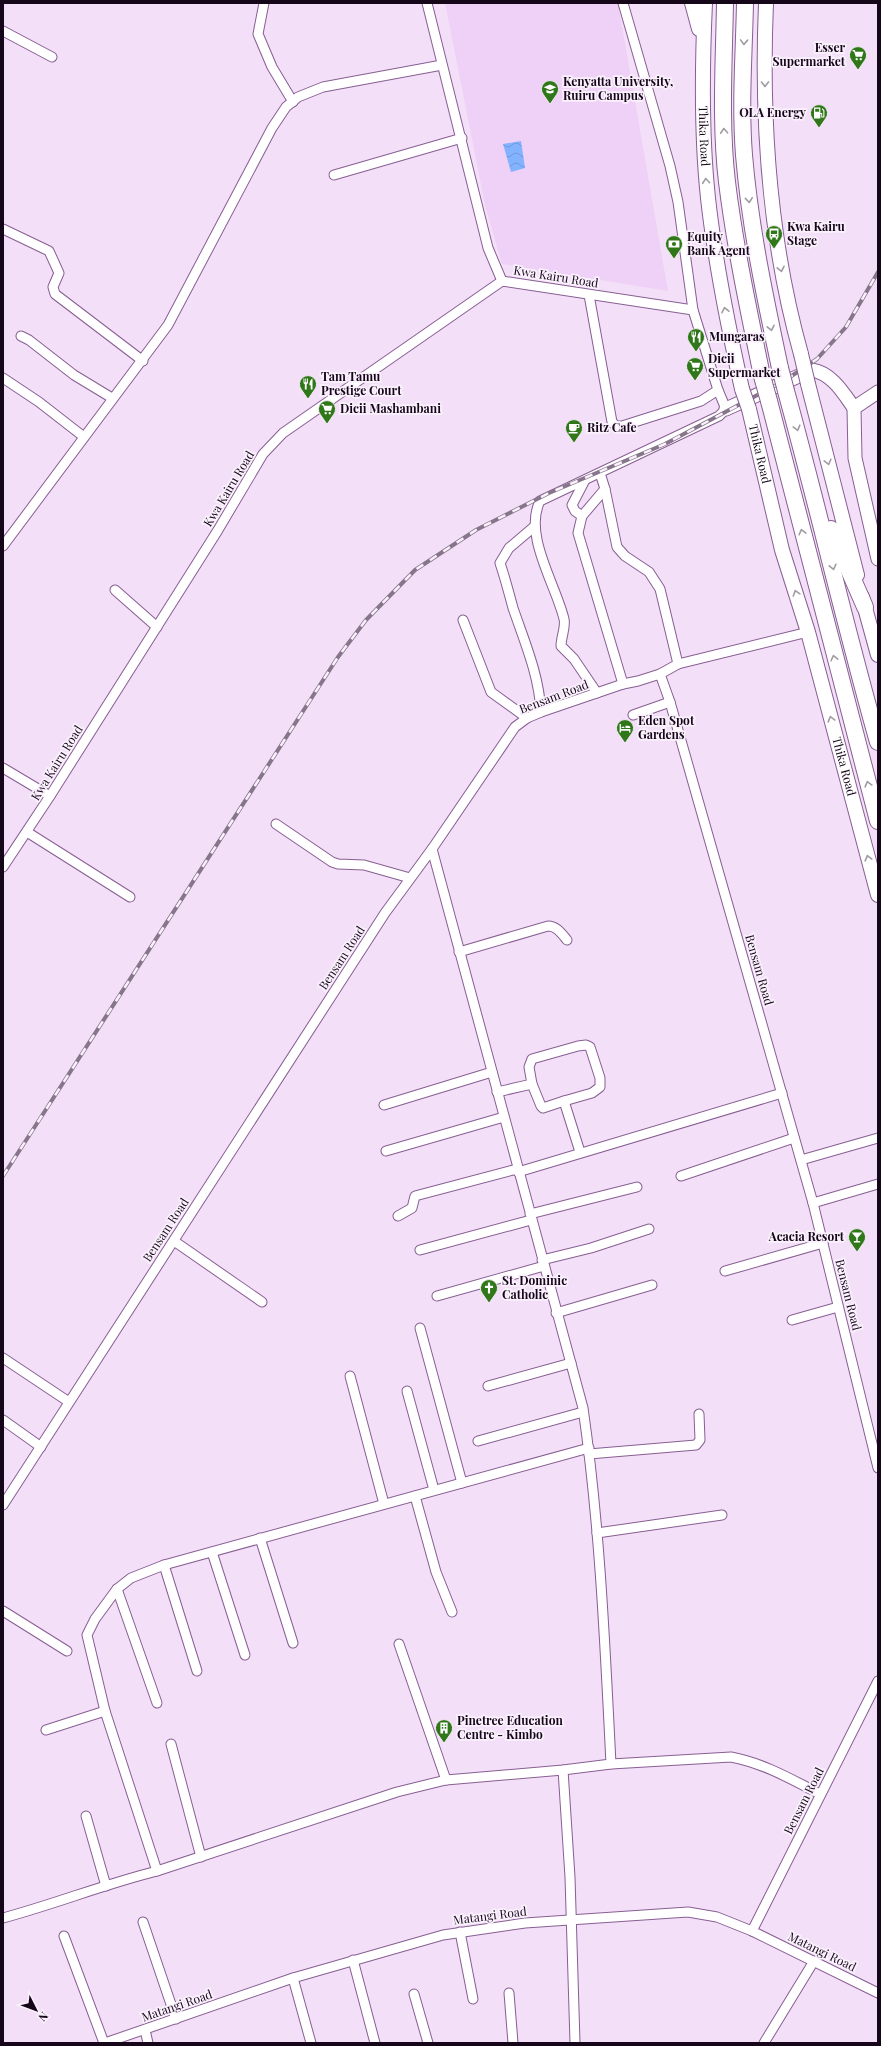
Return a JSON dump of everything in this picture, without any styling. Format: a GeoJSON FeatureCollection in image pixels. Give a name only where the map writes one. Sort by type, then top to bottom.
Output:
{"type":"FeatureCollection","features":[{"type":"Feature","properties":{"kind":"highway","name":"Thika Road"},"geometry":{"type":"LineString","coordinates":[[725,3],[723,112],[727,181],[736,246],[762,376],[878,821]]}},
{"type":"Feature","properties":{"kind":"highway"},"geometry":{"type":"LineString","coordinates":[[745,3],[742,90],[744,154],[752,225],[780,368],[811,482],[854,656],[878,742]]}},
{"type":"Feature","properties":{"kind":"highway"},"geometry":{"type":"LineString","coordinates":[[811,482],[865,608]]}},
{"type":"Feature","properties":{"kind":"main road"},"geometry":{"type":"LineString","coordinates":[[692,3],[703,45]]}},
{"type":"Feature","properties":{"kind":"main road","name":"Thika Road"},"geometry":{"type":"LineString","coordinates":[[705,3],[702,100],[708,197],[724,306],[742,389],[749,409],[782,550],[808,632],[878,895]]}},
{"type":"Feature","properties":{"kind":"main road"},"geometry":{"type":"LineString","coordinates":[[766,3],[767,157],[779,262],[792,322],[878,655]]}},
{"type":"Feature","properties":{"kind":"street"},"geometry":{"type":"LineString","coordinates":[[264,3],[258,34],[272,67],[293,102]]}},
{"type":"Feature","properties":{"kind":"street"},"geometry":{"type":"LineString","coordinates":[[427,3],[462,138],[488,248],[502,281]]}},
{"type":"Feature","properties":{"kind":"street"},"geometry":{"type":"LineString","coordinates":[[623,3],[670,166],[678,202],[693,310],[718,390],[726,409]]}},
{"type":"Feature","properties":{"kind":"street"},"geometry":{"type":"LineString","coordinates":[[3,31],[52,57]]}},
{"type":"Feature","properties":{"kind":"street"},"geometry":{"type":"LineString","coordinates":[[3,546],[112,398],[143,361],[168,325],[272,128],[286,107],[298,97],[323,87],[442,65]]}},
{"type":"Feature","properties":{"kind":"street"},"geometry":{"type":"LineString","coordinates":[[334,175],[462,138]]}},
{"type":"Feature","properties":{"kind":"street"},"geometry":{"type":"LineString","coordinates":[[3,229],[49,251],[59,273],[53,287],[55,294],[143,361]]}},
{"type":"Feature","properties":{"kind":"street","name":"Kwa Kairu Road"},"geometry":{"type":"LineString","coordinates":[[3,867],[27,832],[157,627],[218,530],[263,454],[283,434],[502,281],[693,310]]}},
{"type":"Feature","properties":{"kind":"street"},"geometry":{"type":"LineString","coordinates":[[589,295],[612,422],[616,426],[622,426],[701,401],[718,390]]}},
{"type":"Feature","properties":{"kind":"street"},"geometry":{"type":"LineString","coordinates":[[21,336],[29,340],[74,375],[112,398]]}},
{"type":"Feature","properties":{"kind":"street"},"geometry":{"type":"LineString","coordinates":[[597,693],[574,660],[562,646],[564,620],[535,535],[535,515],[540,502],[719,416],[726,409],[812,370],[822,373],[830,379],[854,408],[855,458],[878,559]]}},
{"type":"Feature","properties":{"kind":"street"},"geometry":{"type":"LineString","coordinates":[[3,378],[39,402],[84,437]]}},
{"type":"Feature","properties":{"kind":"street"},"geometry":{"type":"LineString","coordinates":[[854,408],[878,392]]}},
{"type":"Feature","properties":{"kind":"street"},"geometry":{"type":"LineString","coordinates":[[600,473],[605,489],[617,547],[625,556],[649,572],[660,589],[678,664]]}},
{"type":"Feature","properties":{"kind":"street"},"geometry":{"type":"LineString","coordinates":[[582,516],[575,511],[572,505],[585,480]]}},
{"type":"Feature","properties":{"kind":"street"},"geometry":{"type":"LineString","coordinates":[[605,489],[582,516],[578,533],[622,684]]}},
{"type":"Feature","properties":{"kind":"street"},"geometry":{"type":"LineString","coordinates":[[535,526],[509,548],[500,563],[533,661],[540,695],[541,712]]}},
{"type":"Feature","properties":{"kind":"street"},"geometry":{"type":"LineString","coordinates":[[115,590],[157,627]]}},
{"type":"Feature","properties":{"kind":"street"},"geometry":{"type":"LineString","coordinates":[[463,620],[491,692],[527,718]]}},
{"type":"Feature","properties":{"kind":"street"},"geometry":{"type":"LineString","coordinates":[[660,674],[678,664],[808,632]]}},
{"type":"Feature","properties":{"kind":"street","name":"Bensam Road"},"geometry":{"type":"LineString","coordinates":[[3,1505],[385,913],[432,849],[515,727],[527,718],[541,712],[622,684],[642,680],[660,674],[670,702],[813,1203],[878,1468]]}},
{"type":"Feature","properties":{"kind":"street"},"geometry":{"type":"LineString","coordinates":[[633,715],[670,702]]}},
{"type":"Feature","properties":{"kind":"street"},"geometry":{"type":"LineString","coordinates":[[3,768],[50,796]]}},
{"type":"Feature","properties":{"kind":"street"},"geometry":{"type":"LineString","coordinates":[[276,824],[332,862],[338,864],[364,865],[410,878]]}},
{"type":"Feature","properties":{"kind":"street"},"geometry":{"type":"LineString","coordinates":[[27,832],[130,897]]}},
{"type":"Feature","properties":{"kind":"street"},"geometry":{"type":"LineString","coordinates":[[432,849],[556,1313],[572,1363],[583,1412],[589,1451],[597,1533],[611,1764]]}},
{"type":"Feature","properties":{"kind":"street"},"geometry":{"type":"LineString","coordinates":[[459,952],[548,926],[553,926],[567,940]]}},
{"type":"Feature","properties":{"kind":"street"},"geometry":{"type":"LineString","coordinates":[[586,1045],[590,1047],[600,1078],[600,1087],[592,1093],[564,1102],[543,1108],[541,1106],[532,1084],[529,1067],[532,1059],[586,1045]]}},
{"type":"Feature","properties":{"kind":"street"},"geometry":{"type":"LineString","coordinates":[[384,1105],[492,1072]]}},
{"type":"Feature","properties":{"kind":"street"},"geometry":{"type":"LineString","coordinates":[[497,1092],[532,1084]]}},
{"type":"Feature","properties":{"kind":"street"},"geometry":{"type":"LineString","coordinates":[[398,1216],[412,1208],[415,1196],[518,1170],[782,1093]]}},
{"type":"Feature","properties":{"kind":"street"},"geometry":{"type":"LineString","coordinates":[[564,1102],[580,1152]]}},
{"type":"Feature","properties":{"kind":"street"},"geometry":{"type":"LineString","coordinates":[[386,1151],[504,1117]]}},
{"type":"Feature","properties":{"kind":"street"},"geometry":{"type":"LineString","coordinates":[[681,1176],[794,1138]]}},
{"type":"Feature","properties":{"kind":"street"},"geometry":{"type":"LineString","coordinates":[[801,1160],[878,1138]]}},
{"type":"Feature","properties":{"kind":"street"},"geometry":{"type":"LineString","coordinates":[[813,1203],[878,1184]]}},
{"type":"Feature","properties":{"kind":"street"},"geometry":{"type":"LineString","coordinates":[[420,1250],[637,1187]]}},
{"type":"Feature","properties":{"kind":"street"},"geometry":{"type":"LineString","coordinates":[[437,1296],[649,1229]]}},
{"type":"Feature","properties":{"kind":"street"},"geometry":{"type":"LineString","coordinates":[[174,1241],[262,1302]]}},
{"type":"Feature","properties":{"kind":"street"},"geometry":{"type":"LineString","coordinates":[[725,1271],[823,1243]]}},
{"type":"Feature","properties":{"kind":"street"},"geometry":{"type":"LineString","coordinates":[[556,1313],[652,1285]]}},
{"type":"Feature","properties":{"kind":"street"},"geometry":{"type":"LineString","coordinates":[[792,1320],[838,1307]]}},
{"type":"Feature","properties":{"kind":"street"},"geometry":{"type":"LineString","coordinates":[[420,1328],[462,1483]]}},
{"type":"Feature","properties":{"kind":"street"},"geometry":{"type":"LineString","coordinates":[[3,1358],[69,1402]]}},
{"type":"Feature","properties":{"kind":"street"},"geometry":{"type":"LineString","coordinates":[[488,1386],[572,1363]]}},
{"type":"Feature","properties":{"kind":"street"},"geometry":{"type":"LineString","coordinates":[[350,1376],[384,1504]]}},
{"type":"Feature","properties":{"kind":"street"},"geometry":{"type":"LineString","coordinates":[[407,1391],[434,1490]]}},
{"type":"Feature","properties":{"kind":"street"},"geometry":{"type":"LineString","coordinates":[[478,1441],[583,1412]]}},
{"type":"Feature","properties":{"kind":"street"},"geometry":{"type":"LineString","coordinates":[[157,1872],[105,1711],[87,1636],[95,1619],[117,1589],[131,1578],[164,1565],[434,1490],[589,1451],[696,1445],[700,1440],[699,1414]]}},
{"type":"Feature","properties":{"kind":"street"},"geometry":{"type":"LineString","coordinates":[[3,1420],[41,1447]]}},
{"type":"Feature","properties":{"kind":"street"},"geometry":{"type":"LineString","coordinates":[[415,1496],[436,1572],[452,1612]]}},
{"type":"Feature","properties":{"kind":"street"},"geometry":{"type":"LineString","coordinates":[[597,1533],[722,1515]]}},
{"type":"Feature","properties":{"kind":"street"},"geometry":{"type":"LineString","coordinates":[[260,1538],[293,1643]]}},
{"type":"Feature","properties":{"kind":"street"},"geometry":{"type":"LineString","coordinates":[[212,1552],[245,1655]]}},
{"type":"Feature","properties":{"kind":"street"},"geometry":{"type":"LineString","coordinates":[[164,1565],[197,1671]]}},
{"type":"Feature","properties":{"kind":"street"},"geometry":{"type":"LineString","coordinates":[[117,1589],[157,1703]]}},
{"type":"Feature","properties":{"kind":"street"},"geometry":{"type":"LineString","coordinates":[[3,1611],[67,1651]]}},
{"type":"Feature","properties":{"kind":"street"},"geometry":{"type":"LineString","coordinates":[[399,1644],[446,1780]]}},
{"type":"Feature","properties":{"kind":"street","name":"Bensam Road"},"geometry":{"type":"LineString","coordinates":[[752,1931],[820,1794],[878,1683]]}},
{"type":"Feature","properties":{"kind":"street"},"geometry":{"type":"LineString","coordinates":[[46,1730],[105,1711]]}},
{"type":"Feature","properties":{"kind":"street"},"geometry":{"type":"LineString","coordinates":[[171,1744],[201,1857]]}},
{"type":"Feature","properties":{"kind":"street"},"geometry":{"type":"LineString","coordinates":[[3,1918],[157,1872],[397,1792],[446,1780],[563,1770],[611,1764],[731,1757],[749,1761],[769,1769],[820,1794]]}},
{"type":"Feature","properties":{"kind":"street"},"geometry":{"type":"LineString","coordinates":[[563,1770],[570,1877],[575,2043]]}},
{"type":"Feature","properties":{"kind":"street"},"geometry":{"type":"LineString","coordinates":[[86,1816],[106,1886]]}},
{"type":"Feature","properties":{"kind":"street","name":"Matangi Road"},"geometry":{"type":"LineString","coordinates":[[104,2043],[293,1978],[408,1943],[488,1927],[571,1919],[702,1913],[717,1917],[752,1931],[878,1993]]}},
{"type":"Feature","properties":{"kind":"street"},"geometry":{"type":"LineString","coordinates":[[143,1922],[176,2019]]}},
{"type":"Feature","properties":{"kind":"street"},"geometry":{"type":"LineString","coordinates":[[460,1932],[473,1999]]}},
{"type":"Feature","properties":{"kind":"street"},"geometry":{"type":"LineString","coordinates":[[64,1936],[104,2043]]}},
{"type":"Feature","properties":{"kind":"street"},"geometry":{"type":"LineString","coordinates":[[353,1960],[375,2043]]}},
{"type":"Feature","properties":{"kind":"street"},"geometry":{"type":"LineString","coordinates":[[764,2043],[814,1961]]}},
{"type":"Feature","properties":{"kind":"street"},"geometry":{"type":"LineString","coordinates":[[293,1978],[311,2043]]}},
{"type":"Feature","properties":{"kind":"street"},"geometry":{"type":"LineString","coordinates":[[509,1993],[513,2043]]}},
{"type":"Feature","properties":{"kind":"street"},"geometry":{"type":"LineString","coordinates":[[414,1994],[428,2043]]}},
{"type":"Feature","properties":{"kind":"street"},"geometry":{"type":"LineString","coordinates":[[145,2030],[148,2043]]}},
{"type":"Feature","properties":{"kind":"shaded area","name":"Kenyatta University, Ruiru Campus"},"geometry":{"type":"Polygon","coordinates":[[[445,3],[618,3],[668,291],[502,264],[485,205],[445,3]]]}},
{"type":"Feature","properties":{"kind":"water"},"geometry":{"type":"Polygon","coordinates":[[[521,141],[525,168],[511,172],[503,144],[521,141]]]}},
{"type":"Feature","properties":{"kind":"railway"},"geometry":{"type":"LineString","coordinates":[[3,1176],[338,657],[366,620],[415,570],[476,530],[549,493],[665,444],[784,381],[817,359],[846,327],[878,272]]}},
{"type":"Feature","properties":{"kind":"place","name":"Esser Supermarket"},"geometry":{"type":"Point","coordinates":[858,70]}},
{"type":"Feature","properties":{"kind":"place","name":"Kenyatta University, Ruiru Campus"},"geometry":{"type":"Point","coordinates":[550,104]}},
{"type":"Feature","properties":{"kind":"place","name":"OLA Energy"},"geometry":{"type":"Point","coordinates":[819,128]}},
{"type":"Feature","properties":{"kind":"place","name":"Kwa Kairu Stage"},"geometry":{"type":"Point","coordinates":[774,249]}},
{"type":"Feature","properties":{"kind":"place","name":"Equity Bank Agent"},"geometry":{"type":"Point","coordinates":[674,259]}},
{"type":"Feature","properties":{"kind":"place","name":"Mungaras"},"geometry":{"type":"Point","coordinates":[696,352]}},
{"type":"Feature","properties":{"kind":"place","name":"Dicii Supermarket"},"geometry":{"type":"Point","coordinates":[695,381]}},
{"type":"Feature","properties":{"kind":"place","name":"Tam Tamu Prestige Court"},"geometry":{"type":"Point","coordinates":[308,399]}},
{"type":"Feature","properties":{"kind":"place","name":"Dicii Mashambani"},"geometry":{"type":"Point","coordinates":[327,424]}},
{"type":"Feature","properties":{"kind":"place","name":"Ritz Cafe"},"geometry":{"type":"Point","coordinates":[574,443]}},
{"type":"Feature","properties":{"kind":"place","name":"Eden Spot Gardens"},"geometry":{"type":"Point","coordinates":[625,743]}},
{"type":"Feature","properties":{"kind":"place","name":"Acacia Resort"},"geometry":{"type":"Point","coordinates":[857,1252]}},
{"type":"Feature","properties":{"kind":"place","name":"St. Dominic Catholic"},"geometry":{"type":"Point","coordinates":[489,1303]}},
{"type":"Feature","properties":{"kind":"place","name":"Pinetree Education Centre - Kimbo"},"geometry":{"type":"Point","coordinates":[444,1743]}}]}
